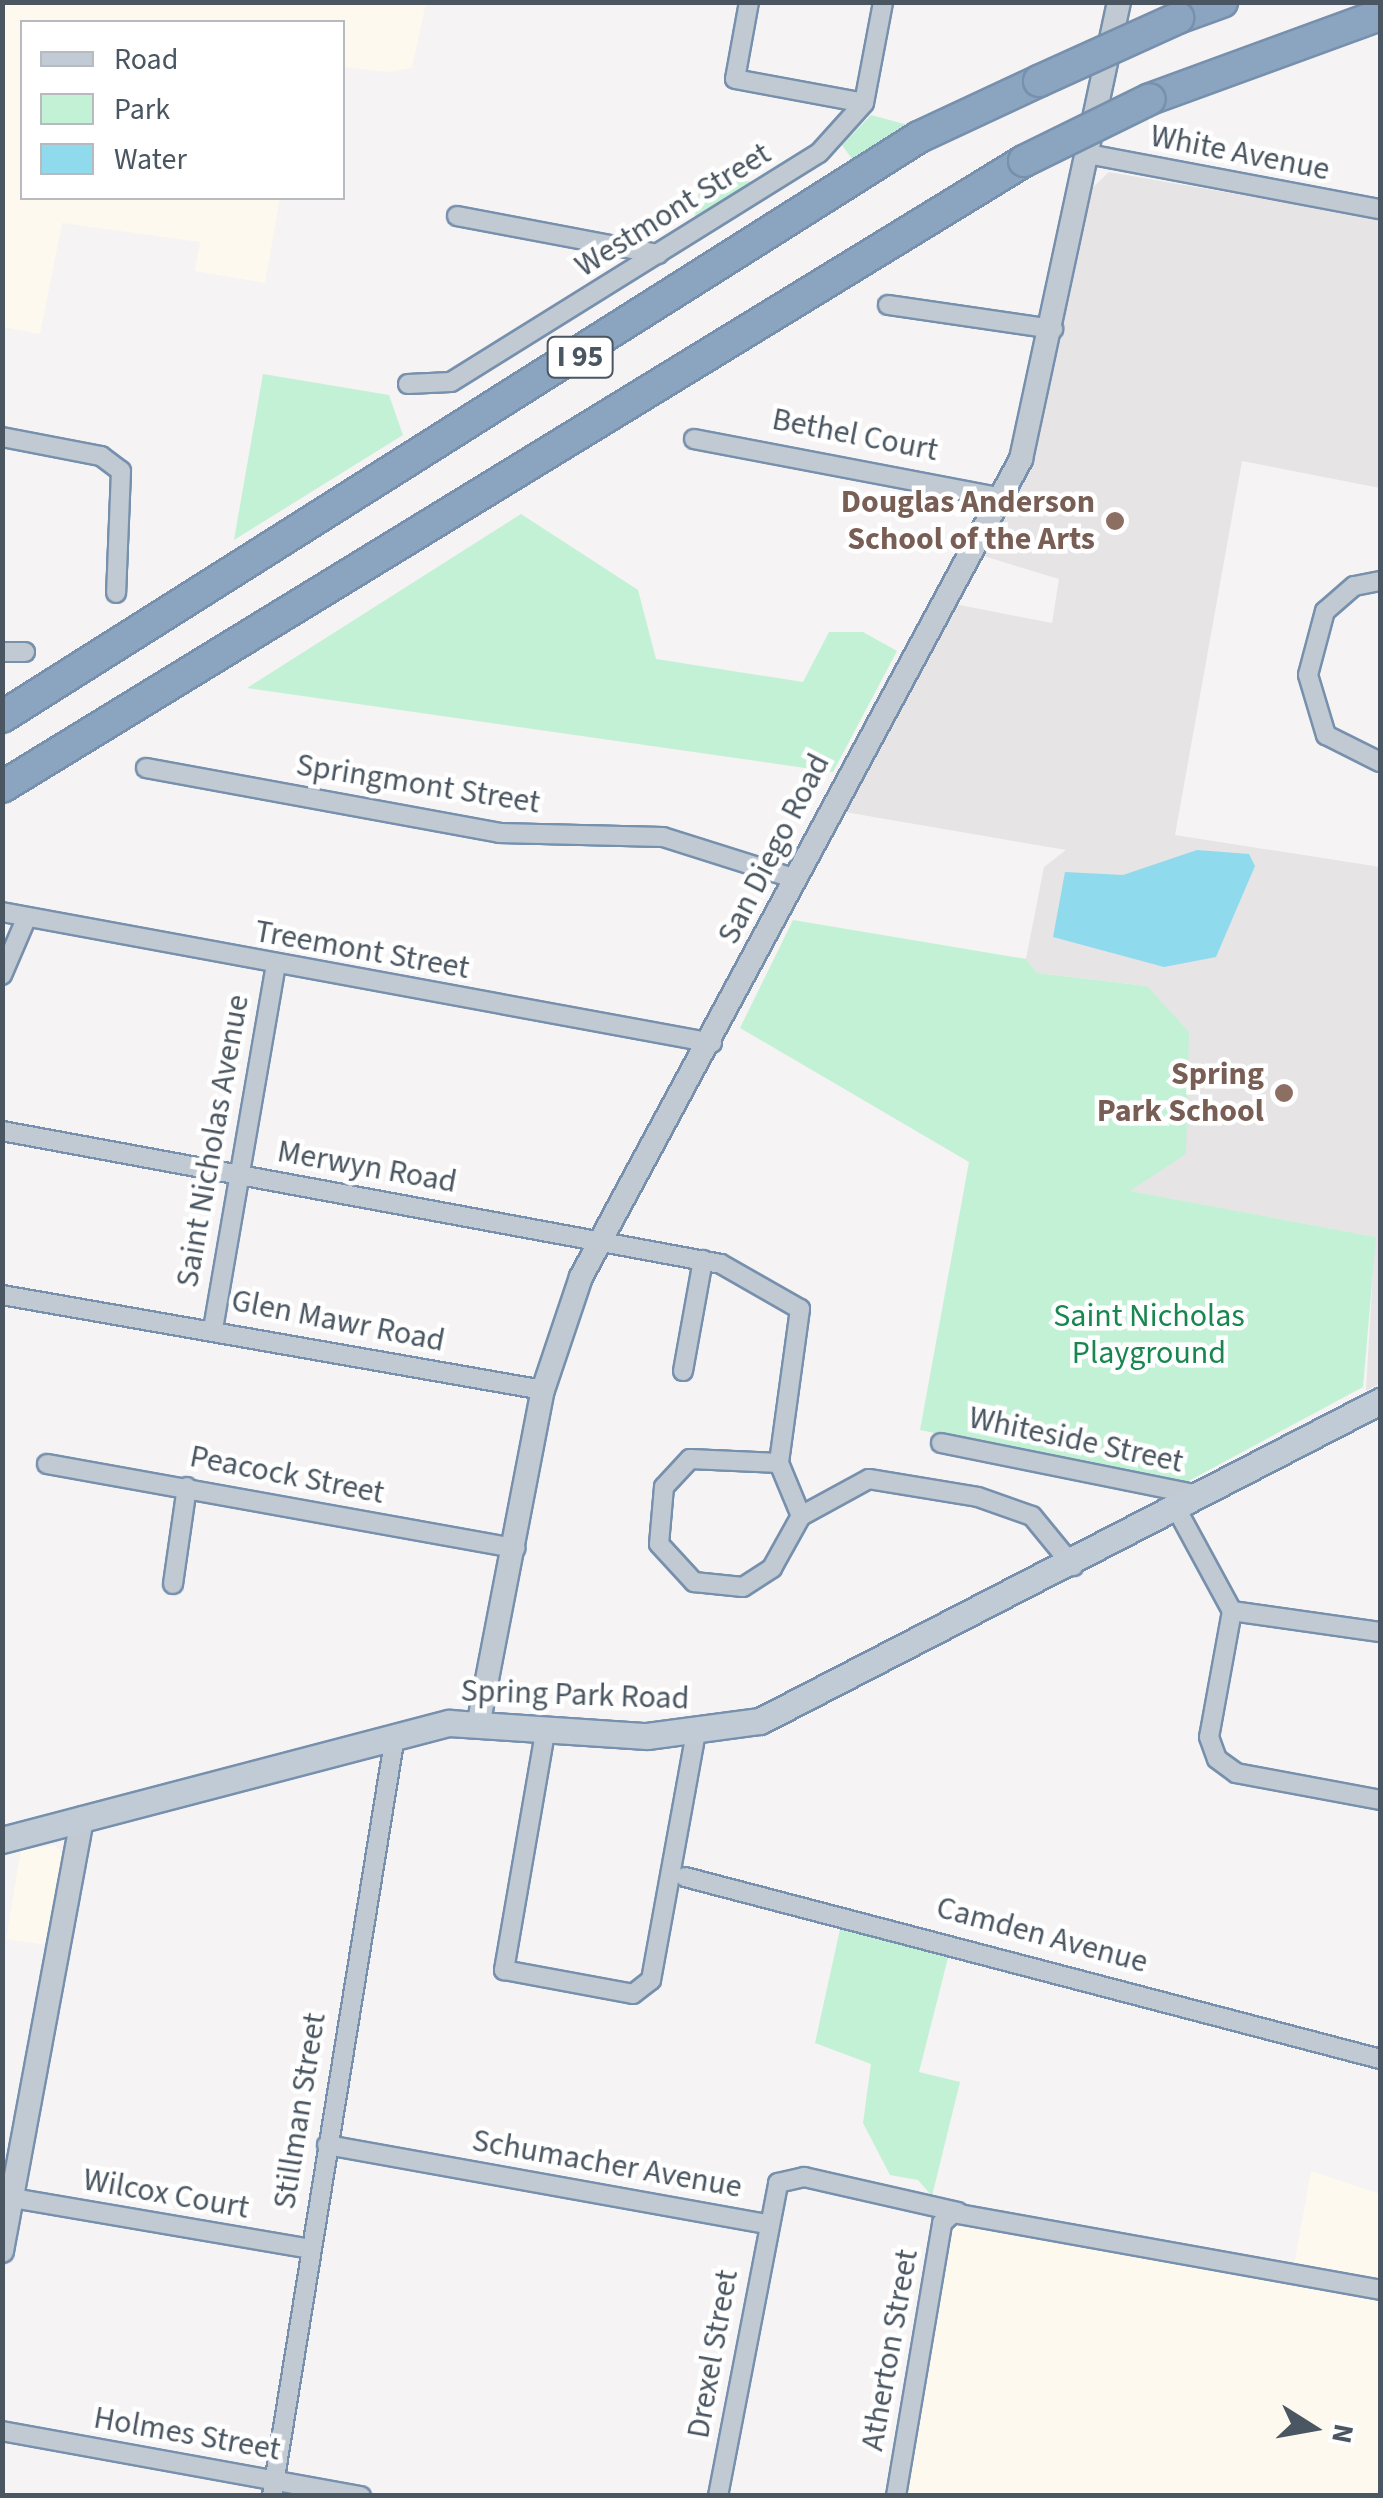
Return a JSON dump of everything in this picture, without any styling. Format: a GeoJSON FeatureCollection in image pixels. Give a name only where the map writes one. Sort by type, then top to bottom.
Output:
{"type":"FeatureCollection","features":[{"type":"Feature","properties":{"kind":"highway","name":"I 95"},"geometry":{"type":"LineString","coordinates":[[2,716],[920,137],[1178,18],[1222,2]]}},
{"type":"Feature","properties":{"kind":"highway","name":"I 95"},"geometry":{"type":"LineString","coordinates":[[2,788],[1024,161],[1150,99],[1380,16]]}},
{"type":"Feature","properties":{"kind":"main road","name":"Spring Park Road"},"geometry":{"type":"LineString","coordinates":[[2,1840],[395,1736],[479,1721],[546,1728],[696,1732],[790,1710],[1073,1566],[1380,1400]]}},
{"type":"Feature","properties":{"kind":"street"},"geometry":{"type":"LineString","coordinates":[[749,2],[735,79],[864,103],[883,2]]}},
{"type":"Feature","properties":{"kind":"street","name":"San Diego Road"},"geometry":{"type":"LineString","coordinates":[[479,1721],[516,1548],[543,1390],[566,1314],[602,1240],[712,1043],[1002,498],[1029,437],[1120,2]]}},
{"type":"Feature","properties":{"kind":"street","name":"Westmont Street"},"geometry":{"type":"LineString","coordinates":[[408,384],[452,382],[818,153],[864,103]]}},
{"type":"Feature","properties":{"kind":"street","name":"White Avenue"},"geometry":{"type":"LineString","coordinates":[[1088,154],[1380,209]]}},
{"type":"Feature","properties":{"kind":"street"},"geometry":{"type":"LineString","coordinates":[[457,216],[658,254]]}},
{"type":"Feature","properties":{"kind":"street"},"geometry":{"type":"LineString","coordinates":[[888,305],[1053,329]]}},
{"type":"Feature","properties":{"kind":"street"},"geometry":{"type":"LineString","coordinates":[[2,438],[101,456],[122,470],[116,593]]}},
{"type":"Feature","properties":{"kind":"street","name":"Bethel Court"},"geometry":{"type":"LineString","coordinates":[[694,438],[1002,498]]}},
{"type":"Feature","properties":{"kind":"street"},"geometry":{"type":"LineString","coordinates":[[1380,580],[1338,596],[1312,650],[1314,716],[1340,747],[1380,762]]}},
{"type":"Feature","properties":{"kind":"street"},"geometry":{"type":"LineString","coordinates":[[2,652],[25,652]]}},
{"type":"Feature","properties":{"kind":"street","name":"Springmont Street"},"geometry":{"type":"LineString","coordinates":[[146,768],[498,833],[664,837],[796,880]]}},
{"type":"Feature","properties":{"kind":"street","name":"Treemont Street"},"geometry":{"type":"LineString","coordinates":[[2,912],[26,920],[712,1043]]}},
{"type":"Feature","properties":{"kind":"street"},"geometry":{"type":"LineString","coordinates":[[2,975],[26,920]]}},
{"type":"Feature","properties":{"kind":"street","name":"Saint Nicholas Avenue"},"geometry":{"type":"LineString","coordinates":[[213,1329],[276,965]]}},
{"type":"Feature","properties":{"kind":"street","name":"Merwyn Road"},"geometry":{"type":"LineString","coordinates":[[2,1131],[602,1240]]}},
{"type":"Feature","properties":{"kind":"street"},"geometry":{"type":"LineString","coordinates":[[602,1240],[703,1260],[800,1309],[779,1462],[801,1516]]}},
{"type":"Feature","properties":{"kind":"street"},"geometry":{"type":"LineString","coordinates":[[683,1371],[703,1260]]}},
{"type":"Feature","properties":{"kind":"street","name":"Glen Mawr Road"},"geometry":{"type":"LineString","coordinates":[[2,1295],[213,1329],[543,1390]]}},
{"type":"Feature","properties":{"kind":"street","name":"Whiteside Street"},"geometry":{"type":"LineString","coordinates":[[941,1443],[1199,1496]]}},
{"type":"Feature","properties":{"kind":"street"},"geometry":{"type":"LineString","coordinates":[[779,1462],[690,1459],[664,1487],[658,1544],[694,1582],[742,1587],[772,1568],[801,1516],[839,1490],[869,1479],[1000,1502],[1032,1516],[1073,1566]]}},
{"type":"Feature","properties":{"kind":"street","name":"Peacock Street"},"geometry":{"type":"LineString","coordinates":[[47,1464],[516,1548]]}},
{"type":"Feature","properties":{"kind":"street"},"geometry":{"type":"LineString","coordinates":[[173,1584],[187,1487]]}},
{"type":"Feature","properties":{"kind":"street"},"geometry":{"type":"LineString","coordinates":[[1176,1508],[1232,1611],[1209,1737],[1224,1767],[1380,1800]]}},
{"type":"Feature","properties":{"kind":"street"},"geometry":{"type":"LineString","coordinates":[[1232,1611],[1380,1632]]}},
{"type":"Feature","properties":{"kind":"street"},"geometry":{"type":"LineString","coordinates":[[546,1728],[504,1970],[632,1994],[651,1980],[696,1732]]}},
{"type":"Feature","properties":{"kind":"street","name":"Stillman Street"},"geometry":{"type":"LineString","coordinates":[[274,2488],[309,2249],[395,1736]]}},
{"type":"Feature","properties":{"kind":"street"},"geometry":{"type":"LineString","coordinates":[[2,2251],[82,1818]]}},
{"type":"Feature","properties":{"kind":"street","name":"Camden Avenue"},"geometry":{"type":"LineString","coordinates":[[685,1877],[1380,2059]]}},
{"type":"Feature","properties":{"kind":"street","name":"Schumacher Avenue"},"geometry":{"type":"LineString","coordinates":[[327,2145],[768,2224],[778,2183],[792,2176],[953,2214],[1380,2290]]}},
{"type":"Feature","properties":{"kind":"street","name":"Wilcox Court"},"geometry":{"type":"LineString","coordinates":[[12,2198],[309,2249]]}},
{"type":"Feature","properties":{"kind":"street","name":"Atherton Street"},"geometry":{"type":"LineString","coordinates":[[896,2496],[953,2214]]}},
{"type":"Feature","properties":{"kind":"street","name":"Drexel Street"},"geometry":{"type":"LineString","coordinates":[[718,2496],[768,2224]]}},
{"type":"Feature","properties":{"kind":"street","name":"Holmes Street"},"geometry":{"type":"LineString","coordinates":[[2,2431],[274,2488],[362,2496]]}},
{"type":"Feature","properties":{"kind":"shaded area"},"geometry":{"type":"Polygon","coordinates":[[[3,2],[426,3],[412,68],[388,72],[345,67],[345,20],[20,20],[20,200],[280,200],[265,283],[195,271],[200,242],[62,223],[40,334],[3,327],[3,2]]]}},
{"type":"Feature","properties":{"kind":"shaded area","name":"Douglas Anderson School of the Arts"},"geometry":{"type":"Polygon","coordinates":[[[1109,172],[1380,219],[1380,488],[1242,461],[1175,835],[1380,867],[1380,1383],[1366,1391],[1375,1237],[1129,1191],[1147,986],[1037,973],[1026,959],[1044,867],[1066,850],[839,811],[949,603],[1052,623],[1059,579],[977,554],[1025,477],[1090,190],[1109,172]]]}},
{"type":"Feature","properties":{"kind":"shaded area"},"geometry":{"type":"Polygon","coordinates":[[[56,1845],[64,1857],[48,1945],[6,1939],[21,1850],[56,1845]]]}},
{"type":"Feature","properties":{"kind":"shaded area"},"geometry":{"type":"Polygon","coordinates":[[[1311,2171],[1380,2194],[1380,2280],[1294,2265],[1311,2171]]]}},
{"type":"Feature","properties":{"kind":"shaded area"},"geometry":{"type":"Polygon","coordinates":[[[954,2222],[1380,2299],[1380,2486],[1373,2495],[907,2496],[954,2222]]]}},
{"type":"Feature","properties":{"kind":"green space"},"geometry":{"type":"Polygon","coordinates":[[[871,115],[908,125],[852,159],[842,145],[871,115]]]}},
{"type":"Feature","properties":{"kind":"green space"},"geometry":{"type":"Polygon","coordinates":[[[702,176],[762,183],[694,222],[702,176]]]}},
{"type":"Feature","properties":{"kind":"green space"},"geometry":{"type":"Polygon","coordinates":[[[263,374],[389,395],[403,435],[234,540],[263,374]]]}},
{"type":"Feature","properties":{"kind":"green space"},"geometry":{"type":"Polygon","coordinates":[[[521,514],[638,590],[656,659],[803,682],[829,632],[863,632],[897,651],[833,772],[247,688],[521,514]]]}},
{"type":"Feature","properties":{"kind":"green space","name":"Saint Nicholas Playground"},"geometry":{"type":"Polygon","coordinates":[[[793,920],[1026,959],[1037,973],[1147,986],[1189,1032],[1186,1154],[1130,1191],[1376,1237],[1363,1387],[1183,1484],[920,1430],[969,1162],[740,1028],[793,920]]]}},
{"type":"Feature","properties":{"kind":"green space"},"geometry":{"type":"Polygon","coordinates":[[[842,1920],[950,1950],[919,2072],[960,2082],[932,2196],[918,2180],[890,2175],[863,2123],[871,2064],[815,2043],[842,1920]]]}},
{"type":"Feature","properties":{"kind":"water"},"geometry":{"type":"Polygon","coordinates":[[[1197,850],[1249,854],[1255,866],[1216,957],[1164,967],[1053,937],[1065,872],[1123,875],[1197,850]]]}},
{"type":"Feature","properties":{"kind":"place","name":"Douglas Anderson School of the Arts"},"geometry":{"type":"Point","coordinates":[1115,521]}},
{"type":"Feature","properties":{"kind":"place","name":"Spring Park School"},"geometry":{"type":"Point","coordinates":[1284,1093]}}]}
